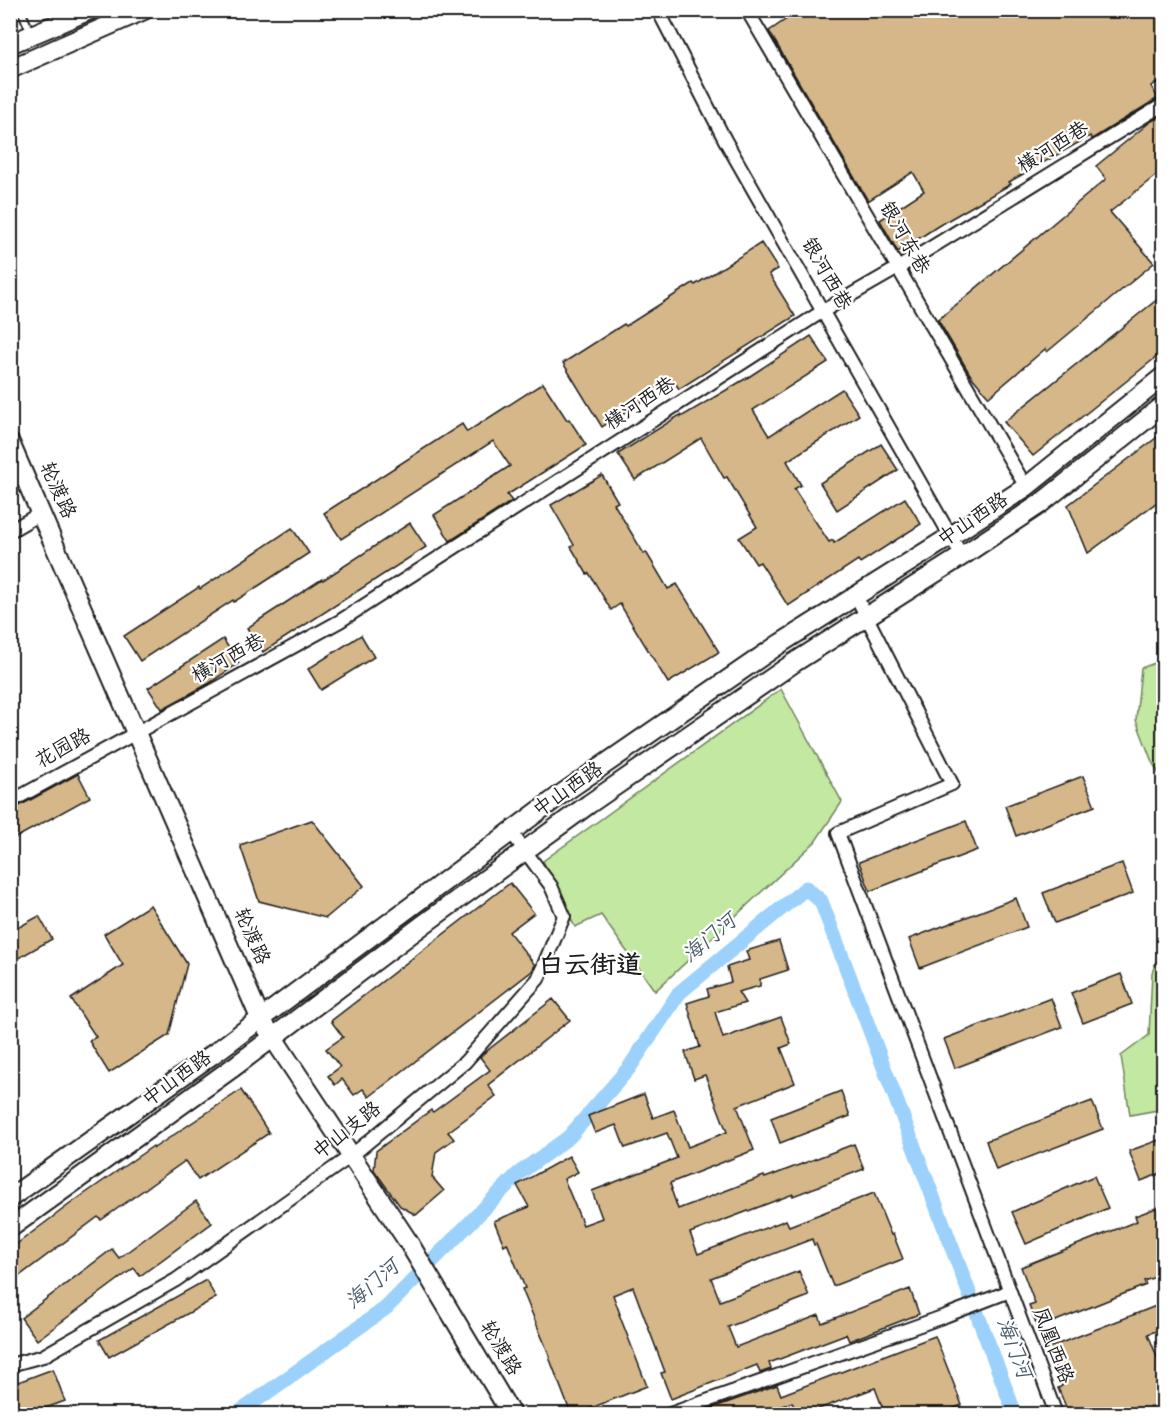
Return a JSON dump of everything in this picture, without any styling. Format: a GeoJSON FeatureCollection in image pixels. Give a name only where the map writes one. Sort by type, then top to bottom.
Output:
{"type":"FeatureCollection","features":[{"type":"Feature","properties":{"kind":"main road"},"geometry":{"type":"LineString","coordinates":[[10,44],[90,10]]}},
{"type":"Feature","properties":{"kind":"main road"},"geometry":{"type":"LineString","coordinates":[[10,69],[144,10]]}},
{"type":"Feature","properties":{"kind":"main road","name":"中山西路"},"geometry":{"type":"LineString","coordinates":[[10,1198],[207,1058],[563,793],[771,650],[1026,487],[1164,376]]}},
{"type":"Feature","properties":{"kind":"main road","name":"中山西路"},"geometry":{"type":"LineString","coordinates":[[10,1228],[589,804],[785,669],[1040,504],[1164,405]]}},
{"type":"Feature","properties":{"kind":"main road","name":"轮渡路"},"geometry":{"type":"LineString","coordinates":[[10,443],[260,1018],[409,1243],[511,1414]]}},
{"type":"Feature","properties":{"kind":"street","name":"银河西巷"},"geometry":{"type":"LineString","coordinates":[[658,10],[725,140],[962,556]]}},
{"type":"Feature","properties":{"kind":"street","name":"银河东巷"},"geometry":{"type":"LineString","coordinates":[[747,10],[1026,487]]}},
{"type":"Feature","properties":{"kind":"street","name":"横河西巷"},"geometry":{"type":"LineString","coordinates":[[136,733],[340,621],[823,311],[898,268],[1164,104]]}},
{"type":"Feature","properties":{"kind":"street"},"geometry":{"type":"LineString","coordinates":[[10,531],[41,513]]}},
{"type":"Feature","properties":{"kind":"street"},"geometry":{"type":"LineString","coordinates":[[856,596],[866,617]]}},
{"type":"Feature","properties":{"kind":"street","name":"凤凰西路"},"geometry":{"type":"LineString","coordinates":[[866,617],[952,784],[838,832],[1006,1293],[1056,1414]]}},
{"type":"Feature","properties":{"kind":"street","name":"花园路"},"geometry":{"type":"LineString","coordinates":[[10,801],[136,733]]}},
{"type":"Feature","properties":{"kind":"street","name":"中山支路"},"geometry":{"type":"LineString","coordinates":[[10,1365],[43,1356],[176,1280],[351,1156],[465,1062],[538,979],[564,916],[551,886],[511,832]]}},
{"type":"Feature","properties":{"kind":"street"},"geometry":{"type":"LineString","coordinates":[[670,1414],[1006,1293]]}},
{"type":"Feature","properties":{"kind":"lane"},"geometry":{"type":"LineString","coordinates":[[21,10],[32,35]]}},
{"type":"Feature","properties":{"kind":"green space"},"geometry":{"type":"Polygon","coordinates":[[[1164,660],[1163,781],[1152,762],[1136,720],[1141,668],[1164,660]]]}},
{"type":"Feature","properties":{"kind":"green space"},"geometry":{"type":"Polygon","coordinates":[[[781,689],[842,802],[815,842],[655,991],[601,915],[575,927],[543,861],[781,689]]]}},
{"type":"Feature","properties":{"kind":"green space"},"geometry":{"type":"Polygon","coordinates":[[[1163,942],[1163,1109],[1130,1115],[1121,1056],[1149,1035],[1152,973],[1163,942]]]}},
{"type":"Feature","properties":{"kind":"building"},"geometry":{"type":"Polygon","coordinates":[[[800,10],[1164,10],[1164,79],[1151,86],[1158,98],[1092,139],[1090,136],[1009,182],[1011,184],[898,252],[880,220],[924,191],[913,172],[868,201],[769,31],[800,10]]]}},
{"type":"Feature","properties":{"kind":"building"},"geometry":{"type":"Polygon","coordinates":[[[1164,114],[1164,169],[1110,212],[1154,263],[1047,352],[1045,349],[989,397],[971,376],[938,320],[1106,179],[1096,166],[1150,122],[1164,114]]]}},
{"type":"Feature","properties":{"kind":"building"},"geometry":{"type":"Polygon","coordinates":[[[761,243],[778,269],[769,274],[795,316],[679,389],[674,381],[602,427],[563,363],[761,243]]]}},
{"type":"Feature","properties":{"kind":"building"},"geometry":{"type":"Polygon","coordinates":[[[1164,294],[1164,351],[1033,456],[1004,422],[1164,294]]]}},
{"type":"Feature","properties":{"kind":"building"},"geometry":{"type":"Polygon","coordinates":[[[811,336],[828,362],[753,410],[769,436],[842,389],[859,415],[787,461],[801,485],[794,489],[829,542],[833,540],[834,543],[905,498],[921,524],[860,563],[858,560],[788,606],[760,562],[756,564],[739,538],[757,527],[727,477],[724,478],[701,438],[635,480],[618,454],[680,415],[681,417],[750,376],[811,336]]]}},
{"type":"Feature","properties":{"kind":"building"},"geometry":{"type":"Polygon","coordinates":[[[543,383],[586,445],[507,495],[512,501],[450,541],[434,515],[510,466],[493,441],[341,539],[324,513],[462,424],[467,432],[543,383]]]}},
{"type":"Feature","properties":{"kind":"building"},"geometry":{"type":"Polygon","coordinates":[[[1164,432],[1164,497],[1088,553],[1068,505],[1164,432]]]}},
{"type":"Feature","properties":{"kind":"building"},"geometry":{"type":"Polygon","coordinates":[[[881,444],[898,470],[837,510],[820,483],[881,444]]]}},
{"type":"Feature","properties":{"kind":"building"},"geometry":{"type":"Polygon","coordinates":[[[602,475],[618,502],[614,504],[644,554],[646,552],[668,589],[677,584],[719,652],[668,683],[620,604],[611,610],[589,573],[587,574],[571,547],[574,545],[551,505],[602,475]]]}},
{"type":"Feature","properties":{"kind":"building"},"geometry":{"type":"Polygon","coordinates":[[[410,523],[426,547],[263,652],[247,628],[410,523]]]}},
{"type":"Feature","properties":{"kind":"building"},"geometry":{"type":"Polygon","coordinates":[[[292,528],[309,553],[140,661],[124,636],[292,528]]]}},
{"type":"Feature","properties":{"kind":"building"},"geometry":{"type":"Polygon","coordinates":[[[361,635],[374,657],[321,690],[308,669],[361,635]]]}},
{"type":"Feature","properties":{"kind":"building"},"geometry":{"type":"Polygon","coordinates":[[[223,639],[239,663],[208,684],[162,709],[148,688],[223,639]]]}},
{"type":"Feature","properties":{"kind":"building"},"geometry":{"type":"Polygon","coordinates":[[[78,774],[90,797],[10,841],[10,811],[78,774]]]}},
{"type":"Feature","properties":{"kind":"building"},"geometry":{"type":"Polygon","coordinates":[[[1083,776],[1095,806],[1016,836],[1005,806],[1083,776]]]}},
{"type":"Feature","properties":{"kind":"building"},"geometry":{"type":"Polygon","coordinates":[[[312,820],[364,886],[326,918],[259,901],[240,845],[312,820]]]}},
{"type":"Feature","properties":{"kind":"building"},"geometry":{"type":"Polygon","coordinates":[[[966,821],[977,850],[870,891],[859,862],[966,821]]]}},
{"type":"Feature","properties":{"kind":"building"},"geometry":{"type":"Polygon","coordinates":[[[1122,863],[1133,893],[1055,923],[1043,893],[1122,863]]]}},
{"type":"Feature","properties":{"kind":"building"},"geometry":{"type":"Polygon","coordinates":[[[510,883],[534,913],[509,932],[535,965],[532,971],[369,1097],[363,1089],[354,1095],[342,1079],[335,1085],[328,1076],[340,1067],[326,1049],[343,1037],[331,1021],[510,883]]]}},
{"type":"Feature","properties":{"kind":"building"},"geometry":{"type":"Polygon","coordinates":[[[1016,898],[1027,927],[920,968],[909,939],[1016,898]]]}},
{"type":"Feature","properties":{"kind":"building"},"geometry":{"type":"Polygon","coordinates":[[[150,905],[187,964],[169,1035],[109,1073],[89,1041],[96,1037],[71,999],[123,965],[104,934],[150,905]]]}},
{"type":"Feature","properties":{"kind":"building"},"geometry":{"type":"Polygon","coordinates":[[[39,916],[52,939],[10,963],[10,932],[39,916]]]}},
{"type":"Feature","properties":{"kind":"building"},"geometry":{"type":"Polygon","coordinates":[[[779,941],[788,970],[760,979],[760,986],[738,992],[745,1003],[715,1012],[723,1038],[781,1017],[791,1044],[781,1048],[795,1083],[737,1106],[754,1150],[670,1183],[678,1209],[854,1144],[864,1169],[690,1233],[698,1254],[786,1220],[789,1226],[874,1193],[903,1259],[833,1286],[812,1239],[711,1278],[720,1301],[799,1271],[809,1296],[728,1327],[736,1347],[819,1315],[822,1323],[910,1289],[919,1314],[849,1341],[846,1334],[769,1363],[771,1369],[760,1373],[757,1365],[671,1399],[661,1373],[665,1372],[633,1287],[613,1295],[647,1386],[571,1414],[522,1289],[525,1288],[507,1243],[504,1245],[494,1221],[529,1207],[517,1185],[569,1156],[578,1172],[564,1179],[583,1225],[602,1218],[592,1191],[677,1158],[667,1133],[625,1148],[616,1125],[595,1133],[588,1116],[644,1094],[653,1118],[674,1110],[688,1147],[727,1132],[705,1075],[694,1079],[685,1052],[700,1047],[687,1003],[709,996],[707,989],[731,982],[727,967],[749,960],[746,951],[779,941]]]}},
{"type":"Feature","properties":{"kind":"building"},"geometry":{"type":"Polygon","coordinates":[[[1121,974],[1132,1004],[1083,1023],[1071,993],[1121,974]]]}},
{"type":"Feature","properties":{"kind":"building"},"geometry":{"type":"Polygon","coordinates":[[[1051,998],[1062,1027],[955,1068],[944,1039],[1051,998]]]}},
{"type":"Feature","properties":{"kind":"building"},"geometry":{"type":"Polygon","coordinates":[[[553,999],[570,1020],[488,1085],[496,1096],[448,1132],[454,1139],[436,1152],[432,1177],[444,1191],[416,1215],[400,1206],[374,1170],[376,1151],[490,1070],[480,1057],[553,999]]]}},
{"type":"Feature","properties":{"kind":"building"},"geometry":{"type":"Polygon","coordinates":[[[241,1090],[269,1133],[198,1180],[185,1161],[101,1220],[98,1217],[10,1283],[10,1249],[153,1146],[154,1148],[241,1090]]]}},
{"type":"Feature","properties":{"kind":"building"},"geometry":{"type":"Polygon","coordinates":[[[841,1091],[850,1116],[780,1143],[771,1118],[841,1091]]]}},
{"type":"Feature","properties":{"kind":"building"},"geometry":{"type":"Polygon","coordinates":[[[1092,1101],[1103,1129],[996,1170],[986,1141],[1092,1101]]]}},
{"type":"Feature","properties":{"kind":"building"},"geometry":{"type":"Polygon","coordinates":[[[1164,1138],[1164,1172],[1141,1181],[1129,1151],[1164,1138]]]}},
{"type":"Feature","properties":{"kind":"building"},"geometry":{"type":"Polygon","coordinates":[[[1094,1176],[1108,1208],[1026,1244],[1012,1212],[1094,1176]]]}},
{"type":"Feature","properties":{"kind":"building"},"geometry":{"type":"Polygon","coordinates":[[[196,1201],[212,1223],[140,1276],[134,1268],[37,1340],[21,1318],[112,1249],[119,1258],[196,1201]]]}},
{"type":"Feature","properties":{"kind":"building"},"geometry":{"type":"Polygon","coordinates":[[[1164,1205],[1164,1274],[1144,1281],[1146,1285],[1038,1328],[1029,1306],[1035,1304],[1021,1267],[1137,1221],[1135,1216],[1164,1205]]]}},
{"type":"Feature","properties":{"kind":"building"},"geometry":{"type":"Polygon","coordinates":[[[206,1280],[216,1298],[109,1357],[99,1340],[206,1280]]]}},
{"type":"Feature","properties":{"kind":"building"},"geometry":{"type":"Polygon","coordinates":[[[1156,1306],[1164,1328],[1148,1334],[1164,1375],[1164,1414],[1069,1414],[1058,1388],[1062,1386],[1048,1348],[1156,1306]]]}},
{"type":"Feature","properties":{"kind":"building"},"geometry":{"type":"Polygon","coordinates":[[[935,1336],[962,1405],[938,1414],[885,1414],[875,1388],[805,1414],[797,1414],[792,1402],[762,1414],[695,1414],[777,1385],[781,1395],[935,1336]]]}},
{"type":"Feature","properties":{"kind":"building"},"geometry":{"type":"Polygon","coordinates":[[[53,1369],[65,1401],[29,1414],[10,1414],[10,1385],[53,1369]]]}},
{"type":"Feature","properties":{"kind":"waterway","name":"海门河"},"geometry":{"type":"LineString","coordinates":[[237,1414],[386,1308],[518,1174],[569,1137],[629,1068],[679,993],[806,888],[821,901],[1015,1414]]}},
{"type":"Feature","properties":{"kind":"district","name":"白云街道"},"geometry":{"type":"Point","coordinates":[590,967]}}]}
